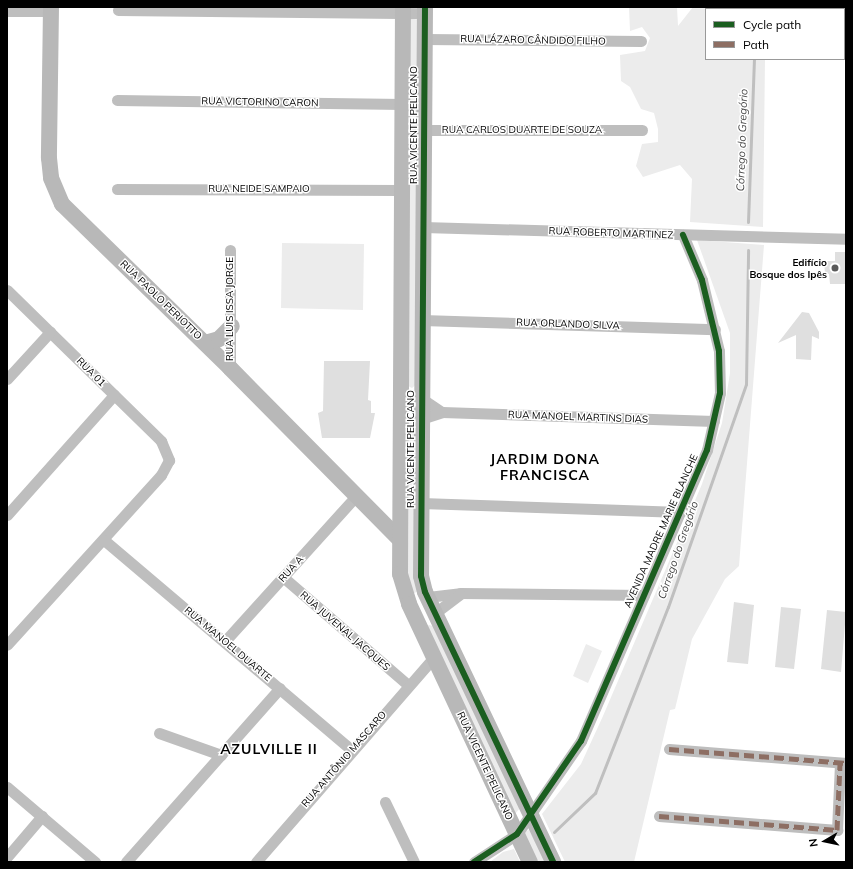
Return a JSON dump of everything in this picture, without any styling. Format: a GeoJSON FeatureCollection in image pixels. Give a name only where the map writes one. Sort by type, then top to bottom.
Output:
{"type":"FeatureCollection","features":[{"type":"Feature","properties":{"kind":"street"},"geometry":{"type":"LineString","coordinates":[[7,11],[51,9]]}},
{"type":"Feature","properties":{"kind":"street","name":"RUA PAOLO PERIOTTO"},"geometry":{"type":"LineString","coordinates":[[51,9],[49,158],[56,194],[62,204],[230,368],[399,539]]}},
{"type":"Feature","properties":{"kind":"street"},"geometry":{"type":"LineString","coordinates":[[118,10],[425,10]]}},
{"type":"Feature","properties":{"kind":"street","name":"RUA VICENTE PELICANO"},"geometry":{"type":"LineString","coordinates":[[403,10],[403,130],[399,398],[400,574],[408,604],[530,862]]}},
{"type":"Feature","properties":{"kind":"street","name":"RUA VICENTE PELICANO"},"geometry":{"type":"LineString","coordinates":[[425,10],[421,398],[421,576],[435,613],[553,862]]}},
{"type":"Feature","properties":{"kind":"street","name":"RUA LÁZARO CÂNDIDO FILHO"},"geometry":{"type":"LineString","coordinates":[[424,39],[641,41]]}},
{"type":"Feature","properties":{"kind":"street","name":"RUA VICTORINO CARON"},"geometry":{"type":"LineString","coordinates":[[117,100],[403,104]]}},
{"type":"Feature","properties":{"kind":"street","name":"RUA CARLOS DUARTE DE SOUZA"},"geometry":{"type":"LineString","coordinates":[[403,130],[642,130]]}},
{"type":"Feature","properties":{"kind":"street","name":"RUA NEIDE SAMPAIO"},"geometry":{"type":"LineString","coordinates":[[117,189],[402,190]]}},
{"type":"Feature","properties":{"kind":"street","name":"RUA ROBERTO MARTINEZ"},"geometry":{"type":"LineString","coordinates":[[423,228],[846,239]]}},
{"type":"Feature","properties":{"kind":"street","name":"AVENIDA MADRE MARIE BLANCHE"},"geometry":{"type":"LineString","coordinates":[[517,834],[581,741],[707,450],[720,393],[719,351],[715,329],[702,280],[683,235]]}},
{"type":"Feature","properties":{"kind":"street","name":"RUA LUIS ISSA JORGE"},"geometry":{"type":"LineString","coordinates":[[230,250],[232,326],[230,368]]}},
{"type":"Feature","properties":{"kind":"street","name":"RUA 01"},"geometry":{"type":"LineString","coordinates":[[7,290],[161,441],[169,460],[161,475],[104,540]]}},
{"type":"Feature","properties":{"kind":"street","name":"RUA ORLANDO SILVA"},"geometry":{"type":"LineString","coordinates":[[422,320],[715,329]]}},
{"type":"Feature","properties":{"kind":"street"},"geometry":{"type":"LineString","coordinates":[[204,343],[218,339],[232,326]]}},
{"type":"Feature","properties":{"kind":"street"},"geometry":{"type":"LineString","coordinates":[[7,379],[50,332]]}},
{"type":"Feature","properties":{"kind":"street"},"geometry":{"type":"LineString","coordinates":[[7,515],[114,395]]}},
{"type":"Feature","properties":{"kind":"street"},"geometry":{"type":"LineString","coordinates":[[399,398],[421,398],[442,412]]}},
{"type":"Feature","properties":{"kind":"street","name":"RUA MANOEL MARTINS DIAS"},"geometry":{"type":"LineString","coordinates":[[421,419],[442,412],[714,421]]}},
{"type":"Feature","properties":{"kind":"street"},"geometry":{"type":"LineString","coordinates":[[399,419],[421,419]]}},
{"type":"Feature","properties":{"kind":"street","name":"RUA A"},"geometry":{"type":"LineString","coordinates":[[225,641],[356,496]]}},
{"type":"Feature","properties":{"kind":"street"},"geometry":{"type":"LineString","coordinates":[[421,504],[681,512]]}},
{"type":"Feature","properties":{"kind":"street"},"geometry":{"type":"LineString","coordinates":[[7,645],[104,540]]}},
{"type":"Feature","properties":{"kind":"street","name":"RUA MANOEL DUARTE"},"geometry":{"type":"LineString","coordinates":[[104,540],[352,750]]}},
{"type":"Feature","properties":{"kind":"street","name":"RUA JUVENAL JACQUES"},"geometry":{"type":"LineString","coordinates":[[283,577],[408,685]]}},
{"type":"Feature","properties":{"kind":"street"},"geometry":{"type":"LineString","coordinates":[[417,621],[435,613],[460,593]]}},
{"type":"Feature","properties":{"kind":"street"},"geometry":{"type":"LineString","coordinates":[[408,604],[428,597],[460,593],[644,595]]}},
{"type":"Feature","properties":{"kind":"street","name":"RUA ANTÔNIO MASCARO"},"geometry":{"type":"LineString","coordinates":[[256,862],[408,685],[434,657]]}},
{"type":"Feature","properties":{"kind":"street"},"geometry":{"type":"LineString","coordinates":[[126,862],[280,688]]}},
{"type":"Feature","properties":{"kind":"street"},"geometry":{"type":"LineString","coordinates":[[160,733],[221,755]]}},
{"type":"Feature","properties":{"kind":"street"},"geometry":{"type":"LineString","coordinates":[[659,816],[837,830],[843,778],[843,763],[669,749]]}},
{"type":"Feature","properties":{"kind":"street"},"geometry":{"type":"LineString","coordinates":[[7,787],[95,862]]}},
{"type":"Feature","properties":{"kind":"street"},"geometry":{"type":"LineString","coordinates":[[385,802],[414,862]]}},
{"type":"Feature","properties":{"kind":"street"},"geometry":{"type":"LineString","coordinates":[[7,857],[42,816]]}},
{"type":"Feature","properties":{"kind":"street"},"geometry":{"type":"LineString","coordinates":[[474,862],[517,834]]}},
{"type":"Feature","properties":{"kind":"shaded area"},"geometry":{"type":"Polygon","coordinates":[[[629,7],[677,7],[678,26],[693,7],[767,7],[705,8],[705,60],[765,60],[763,227],[690,222],[692,179],[680,165],[643,177],[636,166],[642,144],[658,142],[658,129],[654,113],[641,109],[630,87],[621,81],[620,55],[645,51],[650,38],[642,27],[630,31],[629,7]]]}},
{"type":"Feature","properties":{"kind":"shaded area"},"geometry":{"type":"Polygon","coordinates":[[[411,19],[419,20],[419,118],[411,122],[411,19]]]}},
{"type":"Feature","properties":{"kind":"shaded area"},"geometry":{"type":"Polygon","coordinates":[[[413,136],[416,140],[418,383],[412,388],[408,386],[408,137],[413,136]]]}},
{"type":"Feature","properties":{"kind":"shaded area"},"geometry":{"type":"Polygon","coordinates":[[[697,240],[764,245],[739,566],[725,579],[692,639],[675,709],[670,710],[634,862],[565,862],[542,814],[581,764],[702,484],[722,423],[730,373],[730,333],[697,240]]]}},
{"type":"Feature","properties":{"kind":"shaded area"},"geometry":{"type":"Polygon","coordinates":[[[282,243],[364,244],[363,310],[281,308],[282,243]]]}},
{"type":"Feature","properties":{"kind":"shaded area"},"geometry":{"type":"Polygon","coordinates":[[[409,422],[416,423],[419,591],[412,594],[408,589],[409,422]]]}},
{"type":"Feature","properties":{"kind":"shaded area"},"geometry":{"type":"Polygon","coordinates":[[[427,626],[433,626],[521,807],[515,814],[427,626]]]}},
{"type":"Feature","properties":{"kind":"shaded area"},"geometry":{"type":"Polygon","coordinates":[[[586,644],[602,651],[588,683],[573,676],[586,644]]]}},
{"type":"Feature","properties":{"kind":"shaded area"},"geometry":{"type":"Polygon","coordinates":[[[529,830],[546,862],[534,862],[523,832],[529,830]]]}},
{"type":"Feature","properties":{"kind":"shaded area"},"geometry":{"type":"Polygon","coordinates":[[[514,849],[520,862],[490,862],[503,852],[514,849]]]}},
{"type":"Feature","properties":{"kind":"building","name":"Edifício Bosque dos Ipês"},"geometry":{"type":"Polygon","coordinates":[[[835,252],[846,252],[846,284],[830,284],[829,274],[825,274],[824,261],[835,261],[835,252]]]}},
{"type":"Feature","properties":{"kind":"building"},"geometry":{"type":"Polygon","coordinates":[[[802,312],[809,313],[819,332],[819,339],[812,336],[811,360],[796,359],[796,335],[778,343],[802,312]]]}},
{"type":"Feature","properties":{"kind":"building"},"geometry":{"type":"Polygon","coordinates":[[[324,361],[370,361],[368,400],[371,401],[371,413],[375,413],[370,438],[322,438],[318,413],[323,411],[324,361]]]}},
{"type":"Feature","properties":{"kind":"building"},"geometry":{"type":"Polygon","coordinates":[[[734,602],[754,605],[748,664],[727,662],[734,602]]]}},
{"type":"Feature","properties":{"kind":"building"},"geometry":{"type":"Polygon","coordinates":[[[781,607],[801,609],[794,669],[775,667],[781,607]]]}},
{"type":"Feature","properties":{"kind":"building"},"geometry":{"type":"Polygon","coordinates":[[[827,610],[846,612],[841,672],[821,669],[827,610]]]}},
{"type":"Feature","properties":{"kind":"waterway","name":"Córrego do Gregório"},"geometry":{"type":"LineString","coordinates":[[748,222],[754,60]]}},
{"type":"Feature","properties":{"kind":"waterway","name":"Córrego do Gregório"},"geometry":{"type":"LineString","coordinates":[[554,832],[595,793],[668,607],[746,384],[748,250]]}},
{"type":"Feature","properties":{"kind":"marked path"},"geometry":{"type":"LineString","coordinates":[[669,749],[846,763]]}},
{"type":"Feature","properties":{"kind":"marked path"},"geometry":{"type":"LineString","coordinates":[[659,816],[837,830],[840,763]]}},
{"type":"Feature","properties":{"kind":"cycle path"},"geometry":{"type":"LineString","coordinates":[[425,7],[421,576],[425,592],[553,862]]}},
{"type":"Feature","properties":{"kind":"cycle path"},"geometry":{"type":"LineString","coordinates":[[474,862],[517,834],[581,741],[707,450],[720,393],[719,351],[702,280],[683,235]]}},
{"type":"Feature","properties":{"kind":"place","name":"Edifício Bosque dos Ipês"},"geometry":{"type":"Point","coordinates":[835,268]}},
{"type":"Feature","properties":{"kind":"district","name":"JARDIM DONA FRANCISCA"},"geometry":{"type":"Point","coordinates":[545,468]}},
{"type":"Feature","properties":{"kind":"district","name":"AZULVILLE II"},"geometry":{"type":"Point","coordinates":[269,749]}}]}
